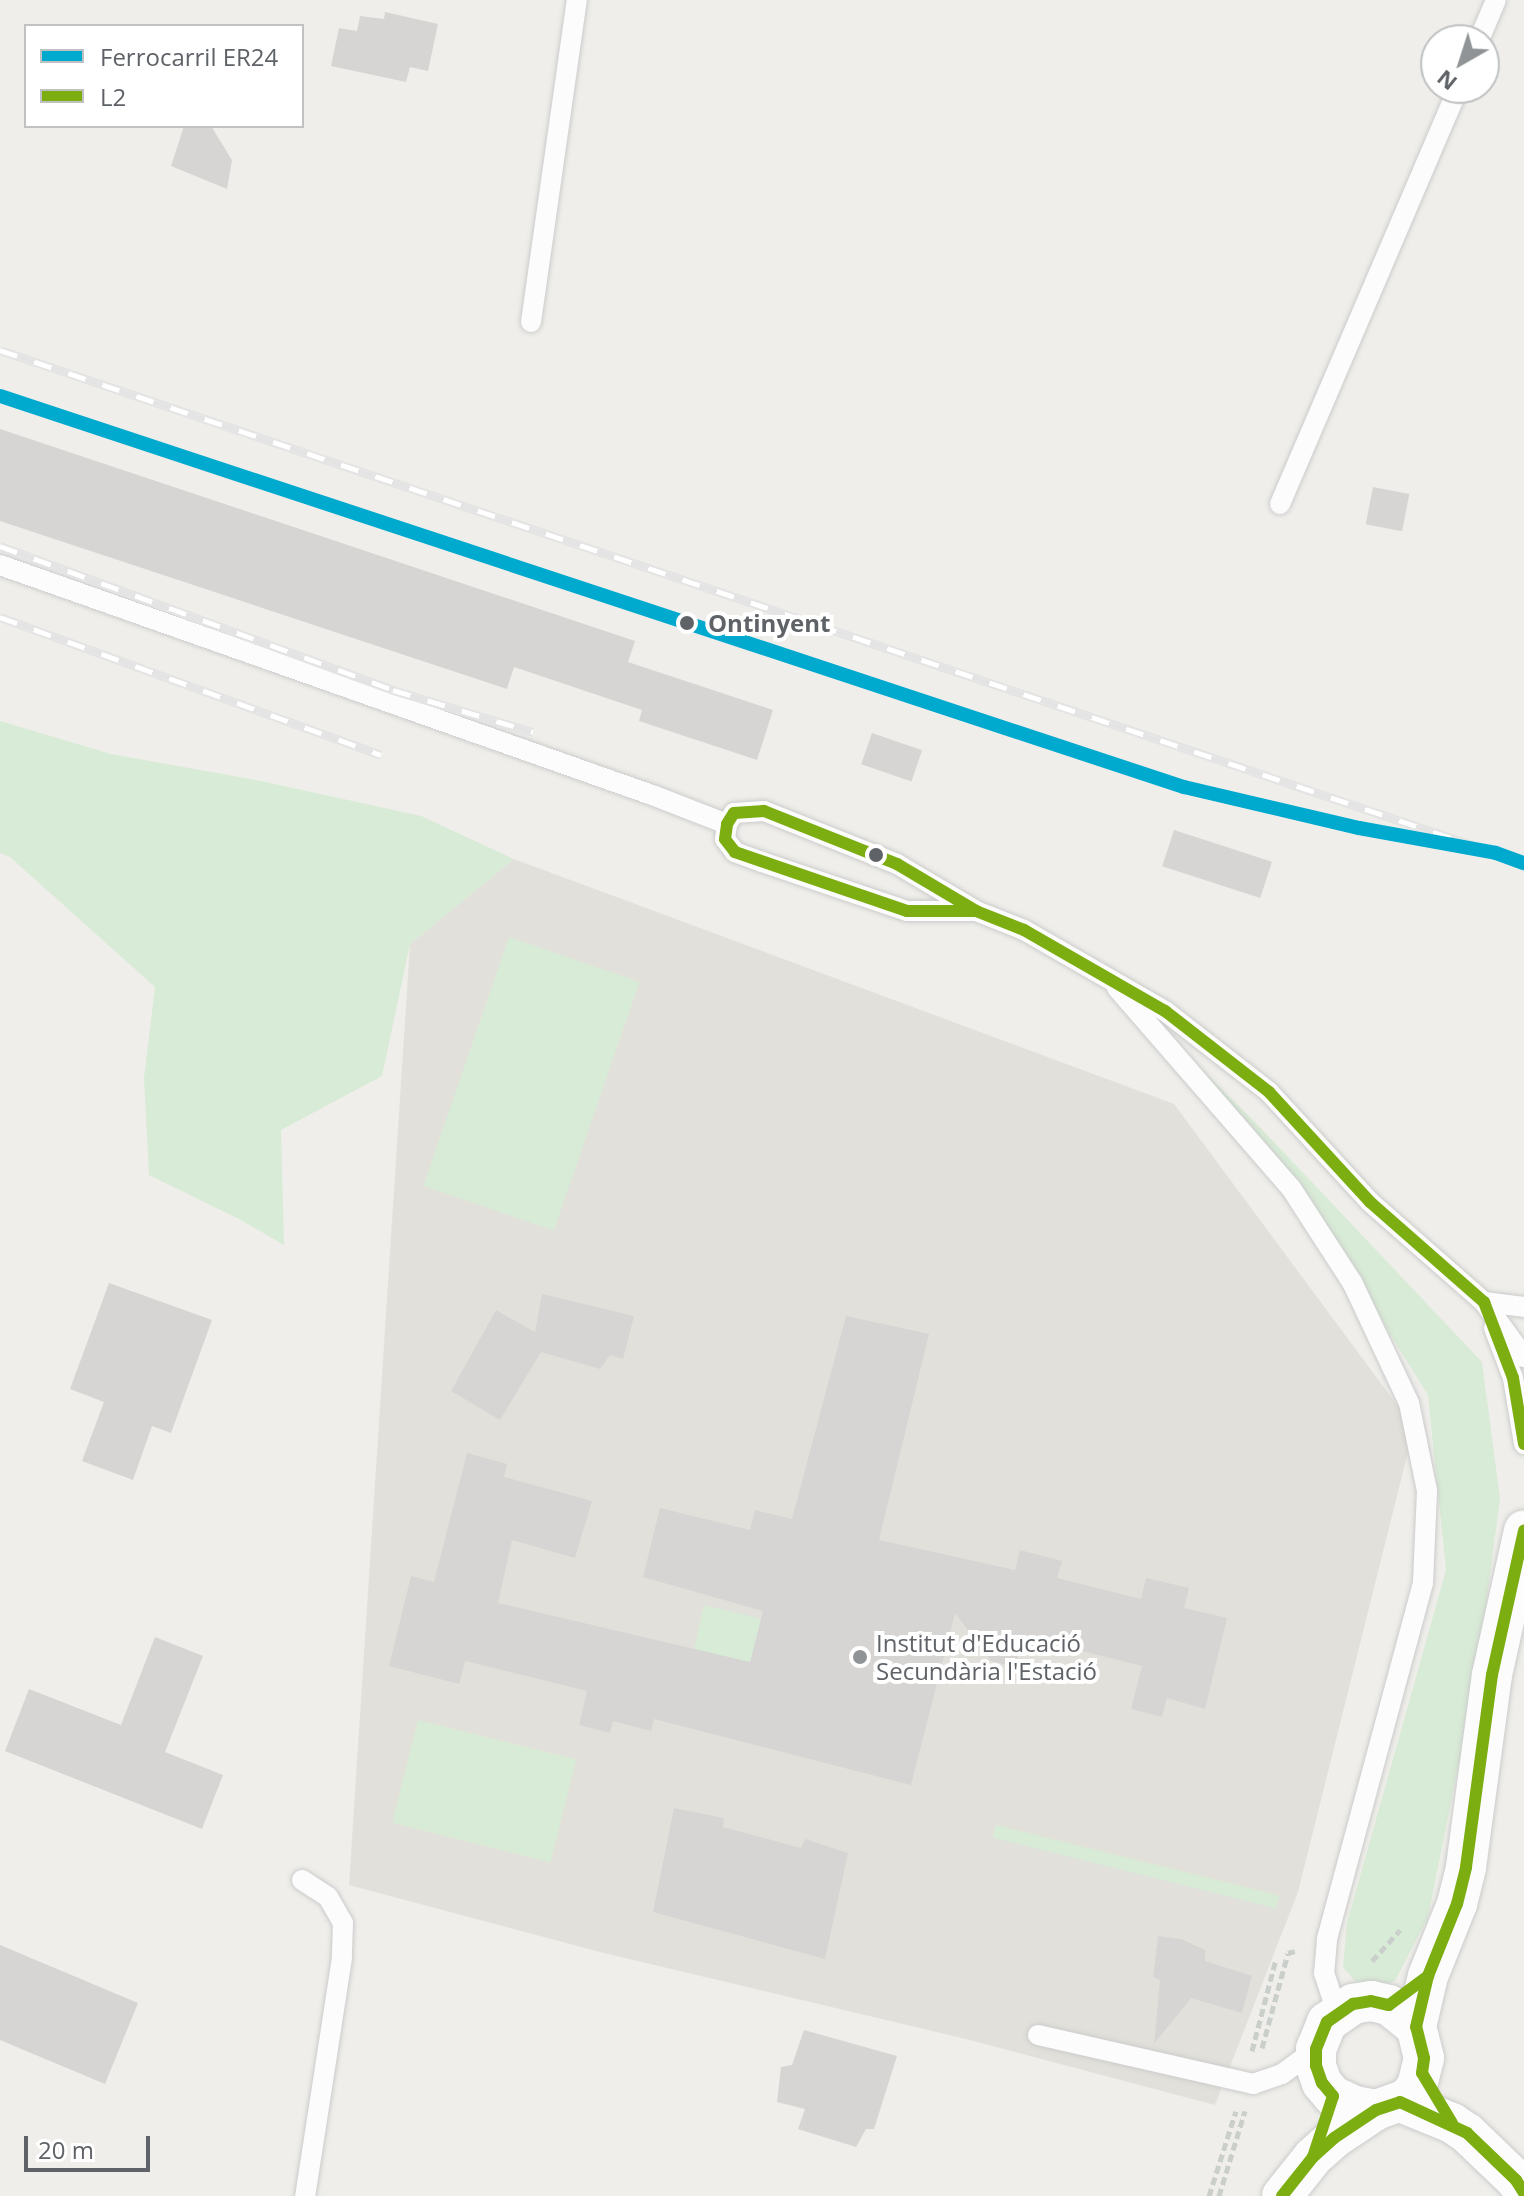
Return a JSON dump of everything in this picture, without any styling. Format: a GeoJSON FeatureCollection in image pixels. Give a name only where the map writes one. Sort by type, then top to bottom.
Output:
{"type":"FeatureCollection","features":[{"type":"Feature","properties":{"kind":"street"},"geometry":{"type":"LineString","coordinates":[[1403,2016],[1428,1976],[1457,1904],[1466,1867],[1492,1675],[1524,1531]]}},
{"type":"Feature","properties":{"kind":"street"},"geometry":{"type":"LineString","coordinates":[[1282,2196],[1313,2157],[1399,2095],[1424,2058],[1403,2016],[1371,2001],[1353,2004],[1337,2012],[1327,2022],[1316,2049],[1322,2083],[1333,2096],[1354,2106],[1399,2095],[1452,2123],[1516,2180],[1524,2193]]}},
{"type":"Feature","properties":{"kind":"street"},"geometry":{"type":"LineString","coordinates":[[1313,2157],[1333,2096]]}},
{"type":"Feature","properties":{"kind":"lane"},"geometry":{"type":"LineString","coordinates":[[531,322],[577,0]]}},
{"type":"Feature","properties":{"kind":"lane"},"geometry":{"type":"LineString","coordinates":[[1486,24],[1496,0]]}},
{"type":"Feature","properties":{"kind":"lane"},"geometry":{"type":"LineString","coordinates":[[1280,504],[1451,104]]}},
{"type":"Feature","properties":{"kind":"lane"},"geometry":{"type":"LineString","coordinates":[[0,565],[727,824]]}},
{"type":"Feature","properties":{"kind":"lane"},"geometry":{"type":"LineString","coordinates":[[976,911],[907,911],[762,862],[735,852],[725,839],[727,824],[734,813],[764,811],[897,864],[976,911],[1024,930],[1165,1011],[1269,1092],[1370,1202],[1484,1302],[1524,1357]]}},
{"type":"Feature","properties":{"kind":"lane"},"geometry":{"type":"LineString","coordinates":[[1106,976],[1291,1188],[1353,1284],[1409,1403],[1427,1491],[1423,1583],[1327,1940],[1324,1973],[1337,2012]]}},
{"type":"Feature","properties":{"kind":"lane"},"geometry":{"type":"LineString","coordinates":[[1484,1302],[1524,1307]]}},
{"type":"Feature","properties":{"kind":"lane"},"geometry":{"type":"LineString","coordinates":[[1484,1302],[1513,1378],[1524,1444]]}},
{"type":"Feature","properties":{"kind":"lane"},"geometry":{"type":"LineString","coordinates":[[302,1880],[328,1897],[343,1923],[342,1958],[305,2196]]}},
{"type":"Feature","properties":{"kind":"lane"},"geometry":{"type":"LineString","coordinates":[[1038,2035],[1253,2084],[1282,2074],[1316,2049]]}},
{"type":"Feature","properties":{"kind":"shaded area","name":"Institut d'Educació Secundària l'Estació"},"geometry":{"type":"Polygon","coordinates":[[[514,859],[1174,1104],[1414,1428],[1298,1892],[1215,2105],[966,2039],[604,1953],[349,1885],[410,944],[514,859]]]}},
{"type":"Feature","properties":{"kind":"green space"},"geometry":{"type":"Polygon","coordinates":[[[0,721],[111,754],[261,781],[421,816],[514,859],[410,944],[382,1076],[281,1130],[284,1245],[241,1220],[149,1175],[144,1078],[155,987],[10,857],[0,853],[0,721]]]}},
{"type":"Feature","properties":{"kind":"green space"},"geometry":{"type":"Polygon","coordinates":[[[509,937],[639,982],[554,1231],[423,1186],[509,937]]]}},
{"type":"Feature","properties":{"kind":"green space"},"geometry":{"type":"Polygon","coordinates":[[[1195,1063],[1255,1122],[1482,1362],[1500,1499],[1477,1673],[1428,1917],[1395,1981],[1365,1993],[1343,1967],[1347,1923],[1446,1570],[1428,1395],[1300,1190],[1195,1063]]]}},
{"type":"Feature","properties":{"kind":"green space"},"geometry":{"type":"Polygon","coordinates":[[[704,1605],[767,1620],[754,1675],[688,1677],[704,1605]]]}},
{"type":"Feature","properties":{"kind":"green space"},"geometry":{"type":"Polygon","coordinates":[[[418,1720],[576,1759],[551,1862],[392,1823],[418,1720]]]}},
{"type":"Feature","properties":{"kind":"green space"},"geometry":{"type":"Polygon","coordinates":[[[996,1825],[1279,1896],[1276,1908],[993,1838],[996,1825]]]}},
{"type":"Feature","properties":{"kind":"building"},"geometry":{"type":"Polygon","coordinates":[[[385,12],[438,24],[428,71],[410,67],[406,82],[331,66],[339,28],[357,31],[360,16],[384,19],[385,12]]]}},
{"type":"Feature","properties":{"kind":"building"},"geometry":{"type":"Polygon","coordinates":[[[183,128],[212,128],[232,160],[227,189],[171,166],[183,128]]]}},
{"type":"Feature","properties":{"kind":"building"},"geometry":{"type":"Polygon","coordinates":[[[0,429],[635,641],[628,662],[773,710],[757,760],[639,721],[642,710],[514,667],[507,689],[0,521],[0,429]]]}},
{"type":"Feature","properties":{"kind":"building"},"geometry":{"type":"Polygon","coordinates":[[[1373,487],[1409,494],[1402,531],[1366,524],[1373,487]]]}},
{"type":"Feature","properties":{"kind":"building"},"geometry":{"type":"Polygon","coordinates":[[[872,733],[922,750],[911,781],[861,764],[872,733]]]}},
{"type":"Feature","properties":{"kind":"building"},"geometry":{"type":"Polygon","coordinates":[[[1174,830],[1272,862],[1260,898],[1162,866],[1174,830]]]}},
{"type":"Feature","properties":{"kind":"building"},"geometry":{"type":"Polygon","coordinates":[[[109,1283],[212,1320],[171,1433],[152,1426],[133,1480],[82,1461],[104,1402],[70,1389],[109,1283]]]}},
{"type":"Feature","properties":{"kind":"building"},"geometry":{"type":"Polygon","coordinates":[[[542,1294],[634,1316],[623,1359],[610,1355],[600,1369],[541,1352],[500,1420],[451,1391],[496,1310],[535,1332],[542,1294]]]}},
{"type":"Feature","properties":{"kind":"building"},"geometry":{"type":"Polygon","coordinates":[[[846,1316],[929,1334],[879,1540],[1015,1570],[1020,1550],[1062,1561],[1057,1578],[1141,1599],[1146,1578],[1189,1588],[1184,1608],[1227,1618],[1205,1709],[1167,1698],[1162,1717],[1131,1709],[1142,1666],[1022,1636],[1015,1667],[991,1661],[955,1613],[911,1785],[654,1719],[651,1731],[613,1721],[610,1733],[579,1725],[587,1691],[465,1661],[459,1684],[389,1666],[411,1576],[434,1582],[467,1453],[507,1464],[504,1477],[592,1501],[575,1558],[512,1540],[498,1603],[750,1662],[763,1611],[643,1577],[660,1508],[750,1530],[755,1510],[792,1519],[846,1316]]]}},
{"type":"Feature","properties":{"kind":"building"},"geometry":{"type":"Polygon","coordinates":[[[155,1637],[203,1656],[165,1752],[223,1775],[202,1829],[5,1751],[29,1689],[121,1725],[155,1637]]]}},
{"type":"Feature","properties":{"kind":"building"},"geometry":{"type":"Polygon","coordinates":[[[674,1808],[724,1818],[723,1827],[801,1848],[805,1839],[848,1853],[825,1959],[653,1912],[674,1808]]]}},
{"type":"Feature","properties":{"kind":"building"},"geometry":{"type":"Polygon","coordinates":[[[1158,1936],[1181,1939],[1205,1950],[1205,1961],[1252,1976],[1242,2013],[1191,1998],[1154,2044],[1160,1980],[1153,1977],[1158,1936]]]}},
{"type":"Feature","properties":{"kind":"building"},"geometry":{"type":"Polygon","coordinates":[[[0,1945],[138,2003],[105,2084],[0,2040],[0,1945]]]}},
{"type":"Feature","properties":{"kind":"building"},"geometry":{"type":"Polygon","coordinates":[[[804,2030],[897,2056],[874,2129],[866,2129],[856,2147],[798,2129],[805,2109],[777,2102],[781,2067],[792,2065],[804,2030]]]}},
{"type":"Feature","properties":{"kind":"railway"},"geometry":{"type":"LineString","coordinates":[[0,350],[1496,853]]}},
{"type":"Feature","properties":{"kind":"railway"},"geometry":{"type":"LineString","coordinates":[[0,546],[393,690],[533,732]]}},
{"type":"Feature","properties":{"kind":"railway"},"geometry":{"type":"LineString","coordinates":[[0,617],[381,755]]}},
{"type":"Feature","properties":{"kind":"rail line","name":"ER24"},"geometry":{"type":"LineString","coordinates":[[0,396],[1184,787],[1359,828],[1496,853],[1524,863]]}},
{"type":"Feature","properties":{"kind":"transit line","name":"L2"},"geometry":{"type":"LineString","coordinates":[[764,811],[897,864],[976,911],[907,911],[735,852],[725,839],[727,824],[734,813],[764,811]]}},
{"type":"Feature","properties":{"kind":"transit line","name":"L2"},"geometry":{"type":"LineString","coordinates":[[976,911],[1024,930],[1165,1011],[1269,1092],[1370,1202],[1484,1302],[1513,1378],[1524,1444]]}},
{"type":"Feature","properties":{"kind":"transit line","name":"L2"},"geometry":{"type":"LineString","coordinates":[[1452,2123],[1422,2073],[1424,2058],[1416,2027],[1428,1976],[1457,1904],[1466,1867],[1492,1675],[1524,1531]]}},
{"type":"Feature","properties":{"kind":"transit line","name":"L2"},"geometry":{"type":"LineString","coordinates":[[1313,2157],[1333,2096],[1322,2083],[1316,2066],[1316,2049],[1327,2022],[1353,2004],[1371,2001],[1389,2005],[1428,1976]]}},
{"type":"Feature","properties":{"kind":"transit line","name":"L2"},"geometry":{"type":"LineString","coordinates":[[1282,2196],[1313,2157],[1334,2138],[1376,2110],[1400,2102],[1467,2133],[1516,2180],[1524,2193]]}},
{"type":"Feature","properties":{"kind":"place","name":"Ontinyent"},"geometry":{"type":"Point","coordinates":[687,623]}},
{"type":"Feature","properties":{"kind":"place","name":"Institut d'Educació Secundària l'Estació"},"geometry":{"type":"Point","coordinates":[860,1657]}}]}
